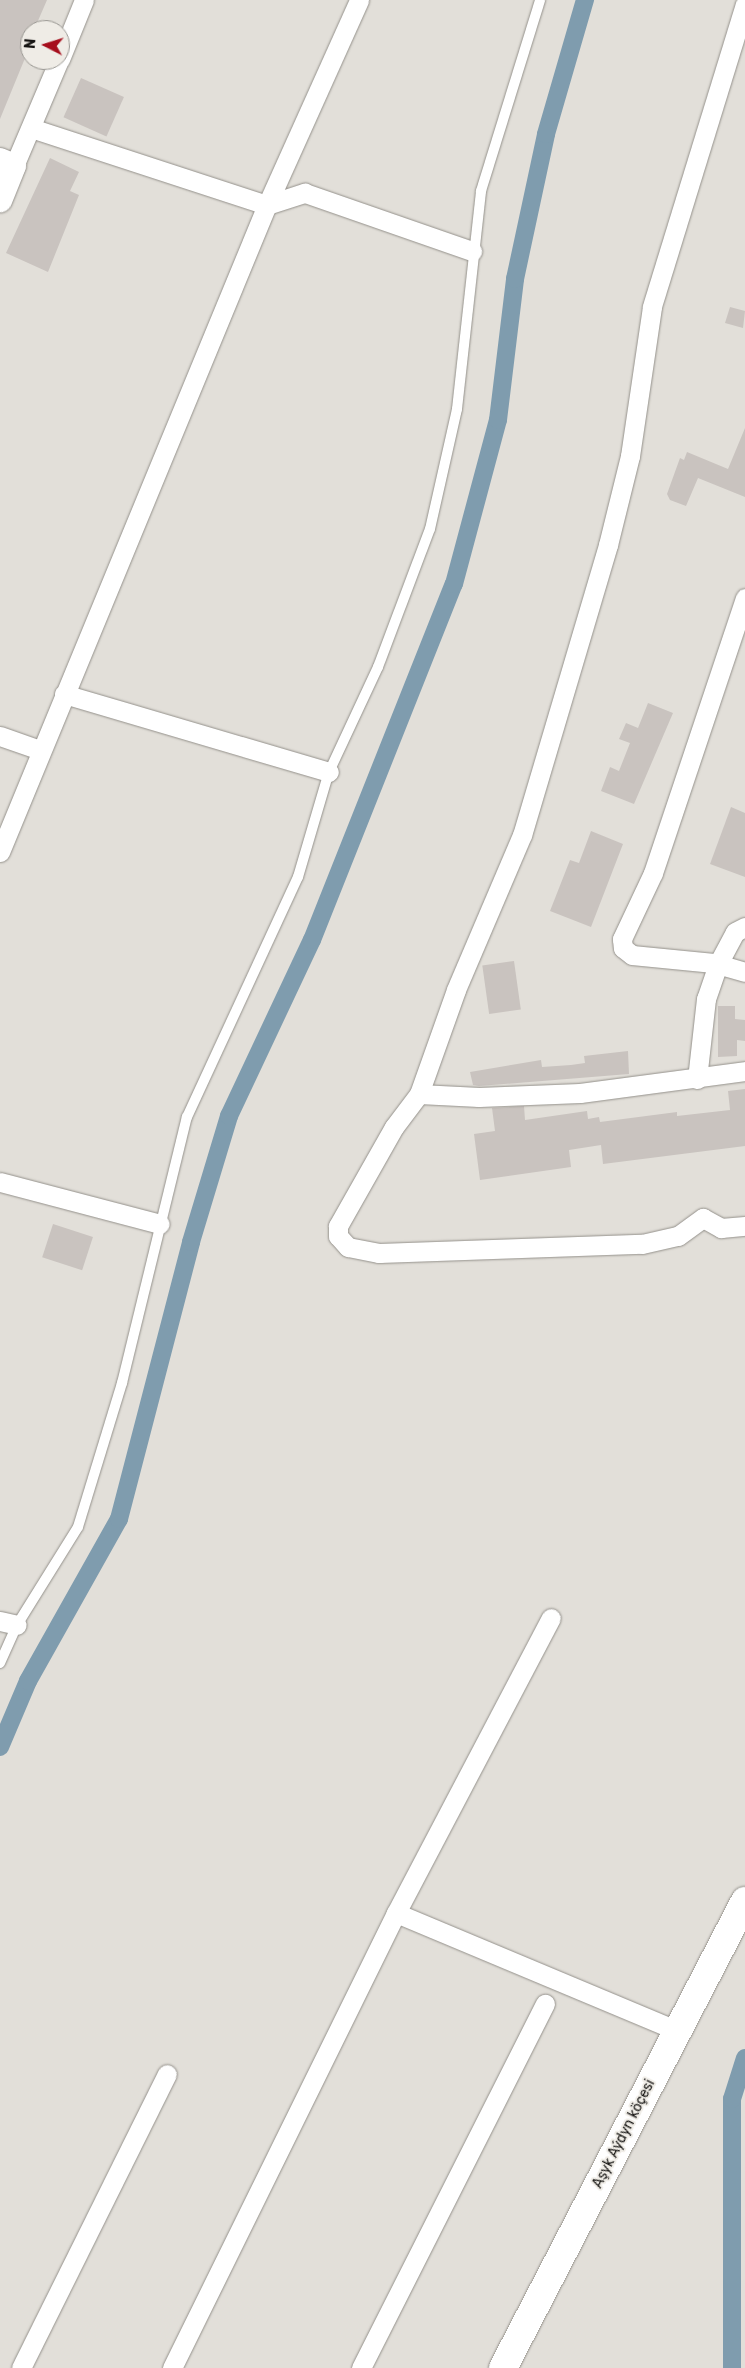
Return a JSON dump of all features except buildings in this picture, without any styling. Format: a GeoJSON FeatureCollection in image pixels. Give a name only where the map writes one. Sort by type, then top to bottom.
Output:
{"type":"FeatureCollection","features":[{"type":"Feature","properties":{"kind":"main road","name":"Aşyk Aýdyn köçesi"},"geometry":{"type":"LineString","coordinates":[[503,2368],[745,1901]]}},
{"type":"Feature","properties":{"kind":"street"},"geometry":{"type":"LineString","coordinates":[[70,34],[84,0]]}},
{"type":"Feature","properties":{"kind":"street"},"geometry":{"type":"LineString","coordinates":[[0,852],[40,750],[267,205],[359,0]]}},
{"type":"Feature","properties":{"kind":"street"},"geometry":{"type":"LineString","coordinates":[[745,4],[652,307],[630,456],[571,674],[522,835],[456,990],[419,1094],[394,1127],[338,1226],[338,1236],[348,1247],[379,1253],[447,1253],[476,1248],[642,1244],[678,1236],[704,1218],[721,1228],[745,1226]]}},
{"type":"Feature","properties":{"kind":"street"},"geometry":{"type":"LineString","coordinates":[[0,200],[7,163],[31,128],[55,70]]}},
{"type":"Feature","properties":{"kind":"street"},"geometry":{"type":"LineString","coordinates":[[31,128],[267,205],[305,193],[472,251]]}},
{"type":"Feature","properties":{"kind":"street"},"geometry":{"type":"LineString","coordinates":[[745,598],[653,873],[622,939],[623,948],[632,954],[718,964],[745,972]]}},
{"type":"Feature","properties":{"kind":"street"},"geometry":{"type":"LineString","coordinates":[[64,694],[329,772]]}},
{"type":"Feature","properties":{"kind":"street"},"geometry":{"type":"LineString","coordinates":[[0,736],[40,750]]}},
{"type":"Feature","properties":{"kind":"street"},"geometry":{"type":"LineString","coordinates":[[697,1079],[706,999],[718,964],[735,932],[745,927]]}},
{"type":"Feature","properties":{"kind":"street"},"geometry":{"type":"LineString","coordinates":[[419,1094],[479,1097],[580,1093],[745,1072]]}},
{"type":"Feature","properties":{"kind":"street"},"geometry":{"type":"LineString","coordinates":[[0,1182],[160,1224]]}},
{"type":"Feature","properties":{"kind":"street"},"geometry":{"type":"LineString","coordinates":[[172,2368],[396,1913],[551,1618]]}},
{"type":"Feature","properties":{"kind":"street"},"geometry":{"type":"LineString","coordinates":[[396,1913],[678,2031]]}},
{"type":"Feature","properties":{"kind":"street"},"geometry":{"type":"LineString","coordinates":[[361,2368],[545,2004]]}},
{"type":"Feature","properties":{"kind":"street"},"geometry":{"type":"LineString","coordinates":[[21,2368],[167,2074]]}},
{"type":"Feature","properties":{"kind":"lane"},"geometry":{"type":"LineString","coordinates":[[0,1663],[8,1623],[78,1527],[122,1383],[187,1117],[298,877],[329,772],[378,667],[430,529],[457,409],[472,251],[481,191],[540,0]]}},
{"type":"Feature","properties":{"kind":"waterway"},"geometry":{"type":"LineString","coordinates":[[0,1747],[28,1681],[119,1519],[191,1242],[229,1116],[312,940],[454,584],[498,420],[515,279],[546,134],[585,0]]}},
{"type":"Feature","properties":{"kind":"waterway"},"geometry":{"type":"LineString","coordinates":[[732,2368],[732,2099],[745,2058]]}}]}
